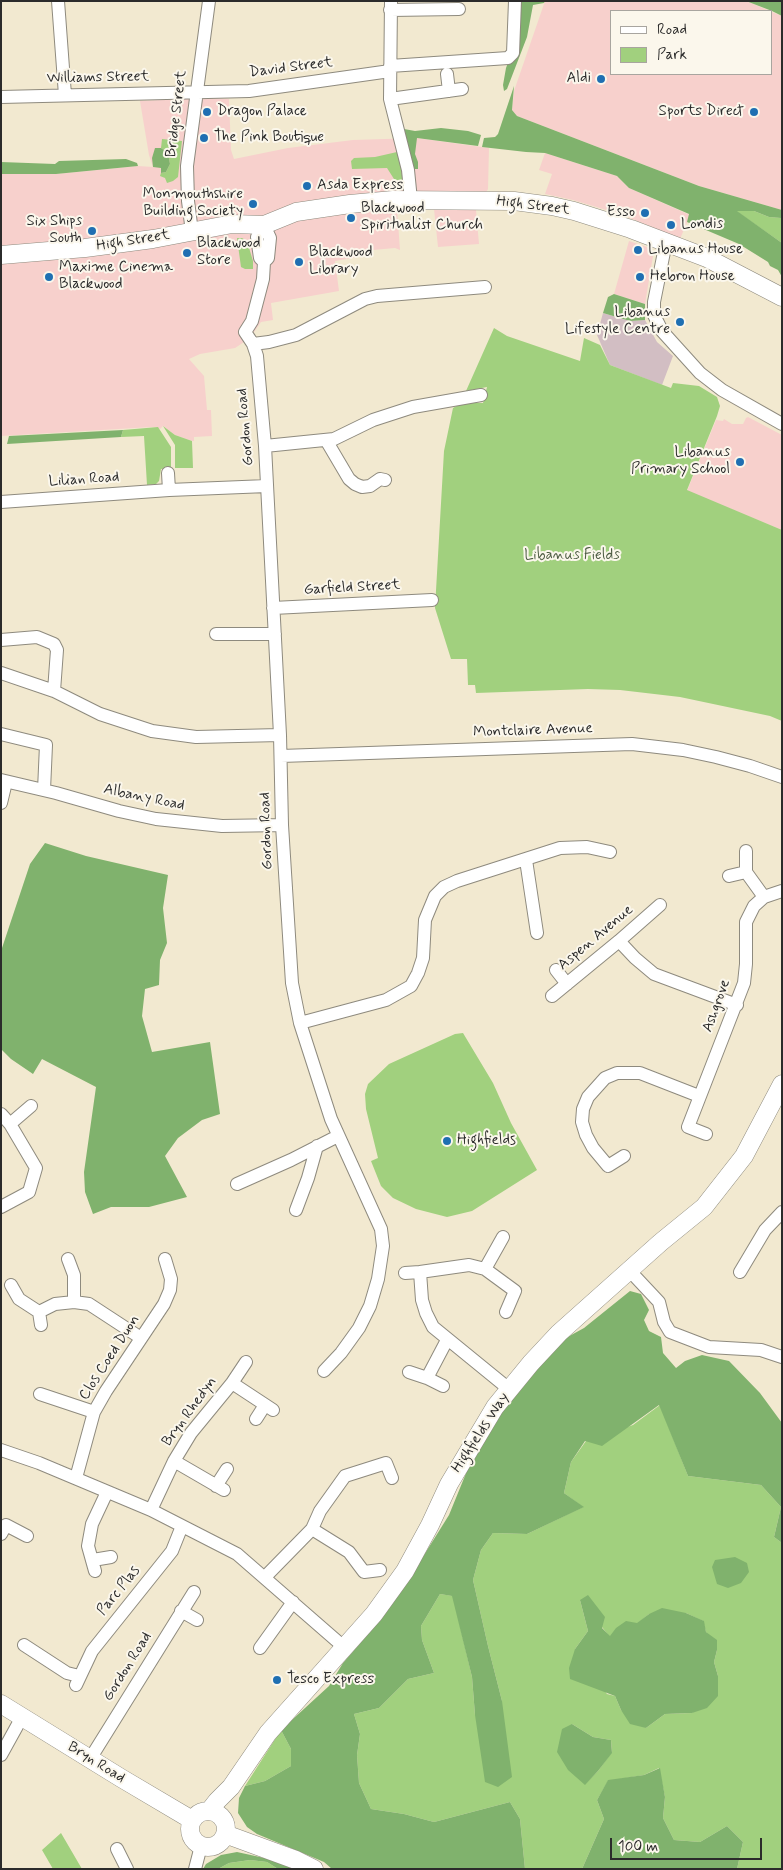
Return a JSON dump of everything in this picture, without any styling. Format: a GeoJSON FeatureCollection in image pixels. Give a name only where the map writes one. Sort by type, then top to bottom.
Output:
{"type":"FeatureCollection","features":[{"type":"Feature","properties":{"kind":"main road","name":"High Street"},"geometry":{"type":"LineString","coordinates":[[1,255],[85,248],[232,224],[264,225],[288,215],[317,208],[359,203],[411,200],[514,201],[574,211],[666,242],[707,258],[782,298]]}},
{"type":"Feature","properties":{"kind":"main road","name":"Highfields Way"},"geometry":{"type":"LineString","coordinates":[[220,1822],[217,1801],[231,1787],[268,1733],[374,1614],[404,1571],[430,1525],[469,1447],[494,1407],[530,1363],[559,1333],[629,1270],[704,1207],[744,1156],[782,1084]]}},
{"type":"Feature","properties":{"kind":"main road","name":"Bryn Road"},"geometry":{"type":"LineString","coordinates":[[1,1704],[192,1820]]}},
{"type":"Feature","properties":{"kind":"main road"},"geometry":{"type":"LineString","coordinates":[[220,1822],[219,1843],[214,1846],[202,1846],[196,1843],[190,1832],[192,1820],[199,1812],[220,1822],[314,1869]]}},
{"type":"Feature","properties":{"kind":"street"},"geometry":{"type":"LineString","coordinates":[[58,1],[66,95]]}},
{"type":"Feature","properties":{"kind":"street","name":"Bridge Street"},"geometry":{"type":"LineString","coordinates":[[192,232],[188,201],[187,166],[209,1]]}},
{"type":"Feature","properties":{"kind":"street","name":"David Street"},"geometry":{"type":"LineString","coordinates":[[196,92],[249,91],[390,69],[508,58],[513,53],[515,1]]}},
{"type":"Feature","properties":{"kind":"street"},"geometry":{"type":"LineString","coordinates":[[411,200],[408,170],[390,99],[390,6],[459,9]]}},
{"type":"Feature","properties":{"kind":"street"},"geometry":{"type":"LineString","coordinates":[[390,99],[456,90],[447,74]]}},
{"type":"Feature","properties":{"kind":"street","name":"Williams Street"},"geometry":{"type":"LineString","coordinates":[[1,97],[196,92]]}},
{"type":"Feature","properties":{"kind":"street","name":"Gordon Road"},"geometry":{"type":"LineString","coordinates":[[264,225],[257,237],[260,258],[264,262],[263,278],[252,321],[245,332],[254,344],[257,356],[265,446],[281,756],[282,825],[292,983],[300,1024],[331,1119],[381,1228],[383,1246],[378,1279],[370,1306],[359,1328],[342,1353],[324,1371]]}},
{"type":"Feature","properties":{"kind":"street"},"geometry":{"type":"LineString","coordinates":[[666,242],[654,302],[654,315],[662,331],[707,379],[728,394],[782,424]]}},
{"type":"Feature","properties":{"kind":"street"},"geometry":{"type":"LineString","coordinates":[[254,344],[296,335],[365,299],[377,296],[484,287]]}},
{"type":"Feature","properties":{"kind":"street"},"geometry":{"type":"LineString","coordinates":[[265,446],[334,440],[373,420],[413,407],[481,395]]}},
{"type":"Feature","properties":{"kind":"street"},"geometry":{"type":"LineString","coordinates":[[326,440],[349,479],[355,484],[370,486],[380,479],[385,480]]}},
{"type":"Feature","properties":{"kind":"street"},"geometry":{"type":"LineString","coordinates":[[168,473],[168,490]]}},
{"type":"Feature","properties":{"kind":"street","name":"Lilian Road"},"geometry":{"type":"LineString","coordinates":[[1,502],[168,490],[267,486]]}},
{"type":"Feature","properties":{"kind":"street","name":"Garfield Street"},"geometry":{"type":"LineString","coordinates":[[273,608],[432,600]]}},
{"type":"Feature","properties":{"kind":"street"},"geometry":{"type":"LineString","coordinates":[[216,634],[275,634]]}},
{"type":"Feature","properties":{"kind":"street"},"geometry":{"type":"LineString","coordinates":[[1,640],[37,637],[46,639],[54,644],[57,650],[54,691]]}},
{"type":"Feature","properties":{"kind":"street"},"geometry":{"type":"LineString","coordinates":[[1,673],[54,691],[100,714],[152,731],[196,737],[280,735]]}},
{"type":"Feature","properties":{"kind":"street"},"geometry":{"type":"LineString","coordinates":[[1,734],[46,745],[44,790]]}},
{"type":"Feature","properties":{"kind":"street","name":"Montclaire Avenue"},"geometry":{"type":"LineString","coordinates":[[281,756],[632,744],[683,750],[716,757],[782,777]]}},
{"type":"Feature","properties":{"kind":"street"},"geometry":{"type":"LineString","coordinates":[[1,803],[4,781]]}},
{"type":"Feature","properties":{"kind":"street","name":"Albany Road"},"geometry":{"type":"LineString","coordinates":[[4,781],[119,811],[193,824],[222,826],[282,825]]}},
{"type":"Feature","properties":{"kind":"street"},"geometry":{"type":"LineString","coordinates":[[300,1024],[386,1000],[411,986],[423,958],[425,920],[435,896],[444,887],[457,881],[560,848],[587,847],[610,852]]}},
{"type":"Feature","properties":{"kind":"street"},"geometry":{"type":"LineString","coordinates":[[746,851],[746,872],[764,897],[782,891]]}},
{"type":"Feature","properties":{"kind":"street"},"geometry":{"type":"LineString","coordinates":[[526,860],[537,933]]}},
{"type":"Feature","properties":{"kind":"street"},"geometry":{"type":"LineString","coordinates":[[729,876],[746,872]]}},
{"type":"Feature","properties":{"kind":"street","name":"Ashgrove"},"geometry":{"type":"LineString","coordinates":[[706,1134],[688,1127],[737,1005],[744,982],[746,922],[754,906],[764,897]]}},
{"type":"Feature","properties":{"kind":"street","name":"Aspen Avenue"},"geometry":{"type":"LineString","coordinates":[[552,996],[619,941],[652,920],[660,904]]}},
{"type":"Feature","properties":{"kind":"street"},"geometry":{"type":"LineString","coordinates":[[619,941],[654,974],[737,1005]]}},
{"type":"Feature","properties":{"kind":"street"},"geometry":{"type":"LineString","coordinates":[[556,970],[567,984]]}},
{"type":"Feature","properties":{"kind":"street"},"geometry":{"type":"LineString","coordinates":[[624,1156],[610,1172],[593,1148],[582,1122],[583,1109],[588,1096],[595,1086],[605,1078],[622,1072],[640,1073],[699,1096]]}},
{"type":"Feature","properties":{"kind":"street"},"geometry":{"type":"LineString","coordinates":[[1,1207],[28,1192],[36,1168],[6,1119],[31,1106]]}},
{"type":"Feature","properties":{"kind":"street"},"geometry":{"type":"LineString","coordinates":[[237,1184],[291,1160],[338,1136]]}},
{"type":"Feature","properties":{"kind":"street"},"geometry":{"type":"LineString","coordinates":[[296,1210],[308,1178],[316,1146]]}},
{"type":"Feature","properties":{"kind":"street"},"geometry":{"type":"LineString","coordinates":[[740,1272],[765,1230],[782,1212]]}},
{"type":"Feature","properties":{"kind":"street"},"geometry":{"type":"LineString","coordinates":[[485,1269],[503,1237]]}},
{"type":"Feature","properties":{"kind":"street","name":"Clos Coed Duon"},"geometry":{"type":"LineString","coordinates":[[76,1478],[94,1412],[164,1304],[170,1290],[172,1279],[164,1259]]}},
{"type":"Feature","properties":{"kind":"street"},"geometry":{"type":"LineString","coordinates":[[68,1260],[74,1275],[74,1302]]}},
{"type":"Feature","properties":{"kind":"street"},"geometry":{"type":"LineString","coordinates":[[405,1273],[470,1265],[485,1269],[515,1291],[506,1312]]}},
{"type":"Feature","properties":{"kind":"street"},"geometry":{"type":"LineString","coordinates":[[629,1270],[659,1302],[664,1322],[670,1332],[709,1347],[761,1350],[782,1357]]}},
{"type":"Feature","properties":{"kind":"street"},"geometry":{"type":"LineString","coordinates":[[420,1272],[422,1300],[426,1314],[434,1327],[447,1340],[509,1389]]}},
{"type":"Feature","properties":{"kind":"street"},"geometry":{"type":"LineString","coordinates":[[10,1285],[19,1299],[39,1312],[41,1325]]}},
{"type":"Feature","properties":{"kind":"street"},"geometry":{"type":"LineString","coordinates":[[39,1312],[55,1304],[74,1302],[90,1304],[141,1338]]}},
{"type":"Feature","properties":{"kind":"street"},"geometry":{"type":"LineString","coordinates":[[427,1378],[447,1340]]}},
{"type":"Feature","properties":{"kind":"street","name":"Bryn Rhedyn"},"geometry":{"type":"LineString","coordinates":[[151,1510],[174,1461],[191,1433],[232,1383],[246,1362]]}},
{"type":"Feature","properties":{"kind":"street"},"geometry":{"type":"LineString","coordinates":[[409,1372],[443,1386]]}},
{"type":"Feature","properties":{"kind":"street","name":"Bryn Rhedyn"},"geometry":{"type":"LineString","coordinates":[[232,1383],[269,1408],[256,1419]]}},
{"type":"Feature","properties":{"kind":"street"},"geometry":{"type":"LineString","coordinates":[[40,1394],[94,1412]]}},
{"type":"Feature","properties":{"kind":"street"},"geometry":{"type":"LineString","coordinates":[[1,1450],[39,1463],[151,1510],[237,1554],[345,1648]]}},
{"type":"Feature","properties":{"kind":"street","name":"Bryn Rhedyn"},"geometry":{"type":"LineString","coordinates":[[174,1461],[220,1488],[227,1469]]}},
{"type":"Feature","properties":{"kind":"street"},"geometry":{"type":"LineString","coordinates":[[265,1577],[312,1529],[320,1511],[345,1476],[386,1462],[392,1478]]}},
{"type":"Feature","properties":{"kind":"street"},"geometry":{"type":"LineString","coordinates":[[107,1492],[92,1524],[88,1546],[94,1566],[111,1557]]}},
{"type":"Feature","properties":{"kind":"street"},"geometry":{"type":"LineString","coordinates":[[1,1534],[6,1525],[27,1536]]}},
{"type":"Feature","properties":{"kind":"street","name":"Parc Plas"},"geometry":{"type":"LineString","coordinates":[[24,1645],[77,1681],[92,1651],[172,1551],[182,1526]]}},
{"type":"Feature","properties":{"kind":"street"},"geometry":{"type":"LineString","coordinates":[[312,1529],[349,1552],[364,1572],[380,1570]]}},
{"type":"Feature","properties":{"kind":"street","name":"Gordon Road"},"geometry":{"type":"LineString","coordinates":[[90,1759],[194,1592]]}},
{"type":"Feature","properties":{"kind":"street"},"geometry":{"type":"LineString","coordinates":[[260,1648],[293,1602]]}},
{"type":"Feature","properties":{"kind":"street"},"geometry":{"type":"LineString","coordinates":[[181,1611],[196,1620]]}},
{"type":"Feature","properties":{"kind":"street"},"geometry":{"type":"LineString","coordinates":[[1,1755],[22,1717]]}},
{"type":"Feature","properties":{"kind":"street"},"geometry":{"type":"LineString","coordinates":[[195,1869],[202,1846]]}},
{"type":"Feature","properties":{"kind":"street"},"geometry":{"type":"LineString","coordinates":[[117,1849],[127,1869]]}},
{"type":"Feature","properties":{"kind":"shaded area"},"geometry":{"type":"Polygon","coordinates":[[[545,1],[746,1],[768,10],[610,10],[610,75],[773,75],[773,12],[782,16],[782,210],[699,186],[517,116],[512,110],[514,91],[545,1]]]}},
{"type":"Feature","properties":{"kind":"shaded area"},"geometry":{"type":"Polygon","coordinates":[[[202,98],[229,99],[231,150],[234,159],[288,148],[353,140],[417,138],[489,148],[488,189],[476,210],[479,244],[438,247],[434,209],[397,209],[400,250],[395,248],[362,251],[363,256],[335,261],[339,291],[271,303],[273,320],[261,322],[250,338],[235,348],[200,354],[189,359],[204,376],[207,410],[211,410],[212,436],[194,437],[194,441],[192,441],[175,435],[163,426],[160,429],[152,427],[1,436],[1,174],[56,174],[138,166],[153,167],[149,155],[140,101],[202,98]]]}},
{"type":"Feature","properties":{"kind":"shaded area"},"geometry":{"type":"Polygon","coordinates":[[[545,153],[617,176],[629,188],[690,215],[680,239],[623,215],[545,194],[552,174],[539,170],[545,153]]]}},
{"type":"Feature","properties":{"kind":"shaded area"},"geometry":{"type":"Polygon","coordinates":[[[629,241],[647,247],[653,256],[645,304],[614,294],[629,241]]]}},
{"type":"Feature","properties":{"kind":"shaded area"},"geometry":{"type":"Polygon","coordinates":[[[603,313],[630,321],[645,320],[657,342],[673,356],[662,385],[610,365],[597,335],[603,313]]]}},
{"type":"Feature","properties":{"kind":"shaded area","name":"Libanus Primary School"},"geometry":{"type":"Polygon","coordinates":[[[748,417],[782,435],[782,530],[687,491],[716,420],[723,421],[724,419],[732,424],[743,424],[748,417]]]}},
{"type":"Feature","properties":{"kind":"green space"},"geometry":{"type":"Polygon","coordinates":[[[518,1],[545,1],[544,3],[533,5],[527,37],[507,89],[504,91],[503,85],[509,60],[518,1]]]}},
{"type":"Feature","properties":{"kind":"green space"},"geometry":{"type":"Polygon","coordinates":[[[746,1],[782,1],[782,16],[773,10],[746,1]]]}},
{"type":"Feature","properties":{"kind":"green space"},"geometry":{"type":"Polygon","coordinates":[[[514,86],[512,110],[517,116],[699,186],[782,210],[781,218],[769,217],[754,211],[737,211],[782,243],[782,277],[778,270],[770,266],[768,262],[739,244],[687,222],[689,214],[629,188],[617,176],[545,153],[482,147],[484,138],[495,137],[498,134],[514,86]]]}},
{"type":"Feature","properties":{"kind":"green space"},"geometry":{"type":"Polygon","coordinates":[[[441,128],[468,131],[481,135],[478,146],[417,138],[415,154],[418,169],[414,169],[404,129],[415,131],[441,128]]]}},
{"type":"Feature","properties":{"kind":"green space"},"geometry":{"type":"Polygon","coordinates":[[[162,139],[182,141],[178,177],[167,183],[165,178],[160,176],[161,173],[166,172],[170,164],[168,153],[161,148],[162,139]]]}},
{"type":"Feature","properties":{"kind":"green space"},"geometry":{"type":"Polygon","coordinates":[[[155,148],[161,148],[168,153],[170,164],[166,172],[161,173],[161,168],[153,167],[152,158],[155,148]]]}},
{"type":"Feature","properties":{"kind":"green space"},"geometry":{"type":"Polygon","coordinates":[[[397,152],[403,185],[401,190],[387,168],[352,169],[351,161],[354,158],[375,157],[397,152]]]}},
{"type":"Feature","properties":{"kind":"green space"},"geometry":{"type":"Polygon","coordinates":[[[126,159],[137,163],[138,166],[56,174],[1,174],[1,162],[55,164],[59,161],[126,159]]]}},
{"type":"Feature","properties":{"kind":"green space"},"geometry":{"type":"Polygon","coordinates":[[[736,211],[754,211],[769,217],[782,218],[782,243],[736,211]]]}},
{"type":"Feature","properties":{"kind":"green space"},"geometry":{"type":"Polygon","coordinates":[[[237,238],[247,241],[253,261],[253,269],[241,267],[237,238]]]}},
{"type":"Feature","properties":{"kind":"green space"},"geometry":{"type":"Polygon","coordinates":[[[614,294],[645,304],[645,320],[630,321],[603,313],[608,297],[614,294]]]}},
{"type":"Feature","properties":{"kind":"green space","name":"Libanus Fields"},"geometry":{"type":"Polygon","coordinates":[[[494,328],[507,336],[580,361],[584,338],[600,345],[610,365],[671,388],[673,383],[699,386],[717,397],[720,406],[717,416],[687,490],[782,530],[782,721],[770,716],[680,697],[620,690],[588,689],[476,693],[475,685],[468,685],[467,659],[451,659],[435,608],[444,451],[453,408],[462,403],[483,403],[487,387],[466,391],[494,328]]]}},
{"type":"Feature","properties":{"kind":"green space"},"geometry":{"type":"Polygon","coordinates":[[[163,426],[175,435],[192,441],[193,468],[175,468],[175,445],[163,426]]]}},
{"type":"Feature","properties":{"kind":"green space"},"geometry":{"type":"Polygon","coordinates":[[[158,427],[171,447],[171,468],[161,469],[159,481],[156,484],[147,485],[144,436],[121,437],[123,430],[158,427]]]}},
{"type":"Feature","properties":{"kind":"green space"},"geometry":{"type":"Polygon","coordinates":[[[123,430],[121,437],[7,444],[9,436],[123,430]]]}},
{"type":"Feature","properties":{"kind":"green space"},"geometry":{"type":"Polygon","coordinates":[[[45,843],[86,856],[168,875],[163,908],[167,943],[160,960],[159,985],[145,989],[142,1016],[152,1052],[210,1042],[220,1114],[202,1120],[178,1138],[165,1156],[187,1197],[149,1207],[111,1207],[93,1214],[85,1192],[84,1172],[96,1087],[42,1059],[33,1074],[11,1059],[1,1049],[1,951],[30,864],[45,843]]]}},
{"type":"Feature","properties":{"kind":"green space","name":"Highfields"},"geometry":{"type":"Polygon","coordinates":[[[463,1033],[493,1083],[511,1123],[537,1170],[472,1211],[447,1217],[416,1209],[393,1198],[381,1186],[371,1161],[378,1158],[366,1109],[365,1094],[368,1084],[389,1064],[455,1034],[463,1033]]]}},
{"type":"Feature","properties":{"kind":"green space"},"geometry":{"type":"Polygon","coordinates":[[[630,1291],[641,1294],[649,1310],[644,1320],[649,1331],[661,1337],[663,1353],[676,1368],[685,1361],[702,1355],[729,1361],[760,1393],[782,1423],[782,1543],[774,1537],[781,1507],[761,1485],[688,1476],[659,1405],[602,1446],[585,1441],[571,1462],[564,1493],[584,1507],[527,1534],[493,1533],[481,1550],[473,1580],[502,1701],[512,1777],[498,1787],[485,1782],[475,1715],[472,1677],[452,1596],[440,1594],[421,1626],[422,1640],[434,1673],[408,1679],[379,1708],[354,1714],[360,1734],[357,1755],[359,1783],[371,1809],[404,1814],[434,1822],[510,1802],[520,1819],[525,1869],[332,1869],[324,1862],[257,1834],[247,1827],[238,1813],[239,1798],[245,1786],[265,1781],[291,1766],[291,1749],[281,1730],[329,1686],[343,1663],[375,1626],[419,1563],[449,1515],[469,1466],[498,1414],[522,1382],[564,1339],[584,1328],[630,1291]]]}},
{"type":"Feature","properties":{"kind":"green space"},"geometry":{"type":"Polygon","coordinates":[[[660,1405],[688,1476],[761,1485],[781,1507],[774,1537],[782,1543],[782,1869],[737,1869],[743,1842],[727,1826],[700,1842],[674,1840],[663,1818],[665,1797],[659,1768],[644,1775],[608,1781],[597,1800],[604,1819],[582,1869],[525,1869],[520,1819],[510,1802],[434,1822],[404,1814],[371,1809],[359,1783],[357,1755],[360,1734],[354,1714],[379,1708],[408,1679],[434,1673],[422,1640],[421,1626],[440,1594],[453,1596],[472,1677],[475,1715],[502,1701],[473,1580],[481,1550],[493,1533],[527,1534],[583,1507],[564,1493],[571,1462],[586,1441],[633,1425],[660,1405]],[[580,1600],[588,1631],[575,1649],[607,1694],[615,1696],[621,1710],[646,1728],[665,1714],[692,1713],[718,1676],[714,1662],[717,1650],[706,1632],[703,1621],[686,1613],[649,1614],[637,1624],[610,1637],[580,1600]],[[572,1724],[585,1784],[598,1771],[612,1752],[611,1740],[593,1737],[572,1724]]]}},
{"type":"Feature","properties":{"kind":"green space"},"geometry":{"type":"Polygon","coordinates":[[[735,1557],[747,1563],[749,1572],[741,1583],[728,1588],[717,1584],[712,1567],[715,1560],[735,1557]]]}},
{"type":"Feature","properties":{"kind":"green space"},"geometry":{"type":"Polygon","coordinates":[[[588,1595],[605,1617],[602,1628],[610,1636],[616,1628],[626,1621],[637,1623],[649,1614],[662,1608],[686,1613],[704,1621],[706,1632],[717,1640],[714,1662],[718,1676],[718,1696],[707,1708],[692,1713],[665,1714],[646,1728],[630,1724],[615,1696],[570,1679],[569,1668],[575,1649],[588,1631],[580,1600],[588,1595]]]}},
{"type":"Feature","properties":{"kind":"green space"},"geometry":{"type":"Polygon","coordinates":[[[572,1724],[593,1737],[611,1740],[612,1753],[585,1785],[568,1770],[557,1752],[562,1729],[572,1724]]]}},
{"type":"Feature","properties":{"kind":"green space"},"geometry":{"type":"Polygon","coordinates":[[[281,1730],[291,1749],[291,1766],[265,1781],[245,1786],[281,1730]]]}},
{"type":"Feature","properties":{"kind":"green space"},"geometry":{"type":"Polygon","coordinates":[[[660,1768],[665,1797],[663,1818],[674,1840],[700,1842],[727,1826],[743,1842],[737,1869],[582,1869],[604,1819],[597,1800],[608,1780],[644,1775],[660,1768]]]}},
{"type":"Feature","properties":{"kind":"green space"},"geometry":{"type":"Polygon","coordinates":[[[61,1833],[82,1869],[53,1869],[42,1850],[61,1833]]]}},
{"type":"Feature","properties":{"kind":"green space"},"geometry":{"type":"Polygon","coordinates":[[[237,1852],[278,1861],[293,1869],[278,1869],[267,1862],[250,1860],[229,1863],[218,1869],[203,1869],[206,1864],[221,1855],[237,1852]]]}},
{"type":"Feature","properties":{"kind":"green space"},"geometry":{"type":"Polygon","coordinates":[[[250,1860],[267,1862],[278,1869],[218,1869],[229,1863],[250,1860]]]}},
{"type":"Feature","properties":{"kind":"place","name":"Aldi"},"geometry":{"type":"Point","coordinates":[601,79]}},
{"type":"Feature","properties":{"kind":"place","name":"Dragon Palace"},"geometry":{"type":"Point","coordinates":[207,112]}},
{"type":"Feature","properties":{"kind":"place","name":"Sports Direct"},"geometry":{"type":"Point","coordinates":[754,112]}},
{"type":"Feature","properties":{"kind":"place","name":"The Pink Boutique"},"geometry":{"type":"Point","coordinates":[204,138]}},
{"type":"Feature","properties":{"kind":"place","name":"Asda Express"},"geometry":{"type":"Point","coordinates":[307,186]}},
{"type":"Feature","properties":{"kind":"place","name":"Monmouthshire Building Society"},"geometry":{"type":"Point","coordinates":[253,204]}},
{"type":"Feature","properties":{"kind":"place","name":"Esso"},"geometry":{"type":"Point","coordinates":[645,213]}},
{"type":"Feature","properties":{"kind":"place","name":"Blackwood Spiritualist Church"},"geometry":{"type":"Point","coordinates":[351,218]}},
{"type":"Feature","properties":{"kind":"place","name":"Londis"},"geometry":{"type":"Point","coordinates":[671,225]}},
{"type":"Feature","properties":{"kind":"place","name":"Six Ships South"},"geometry":{"type":"Point","coordinates":[92,231]}},
{"type":"Feature","properties":{"kind":"place","name":"Libanus House"},"geometry":{"type":"Point","coordinates":[638,250]}},
{"type":"Feature","properties":{"kind":"place","name":"Blackwood Store"},"geometry":{"type":"Point","coordinates":[187,253]}},
{"type":"Feature","properties":{"kind":"place","name":"Blackwood Library"},"geometry":{"type":"Point","coordinates":[299,262]}},
{"type":"Feature","properties":{"kind":"place","name":"Maxime Cinema Blackwood"},"geometry":{"type":"Point","coordinates":[49,277]}},
{"type":"Feature","properties":{"kind":"place","name":"Hebron House"},"geometry":{"type":"Point","coordinates":[640,277]}},
{"type":"Feature","properties":{"kind":"place","name":"Libanus Lifestyle Centre"},"geometry":{"type":"Point","coordinates":[680,322]}},
{"type":"Feature","properties":{"kind":"place","name":"Libanus Primary School"},"geometry":{"type":"Point","coordinates":[740,462]}},
{"type":"Feature","properties":{"kind":"place","name":"Highfields"},"geometry":{"type":"Point","coordinates":[447,1141]}},
{"type":"Feature","properties":{"kind":"place","name":"Tesco Express"},"geometry":{"type":"Point","coordinates":[277,1680]}}]}
